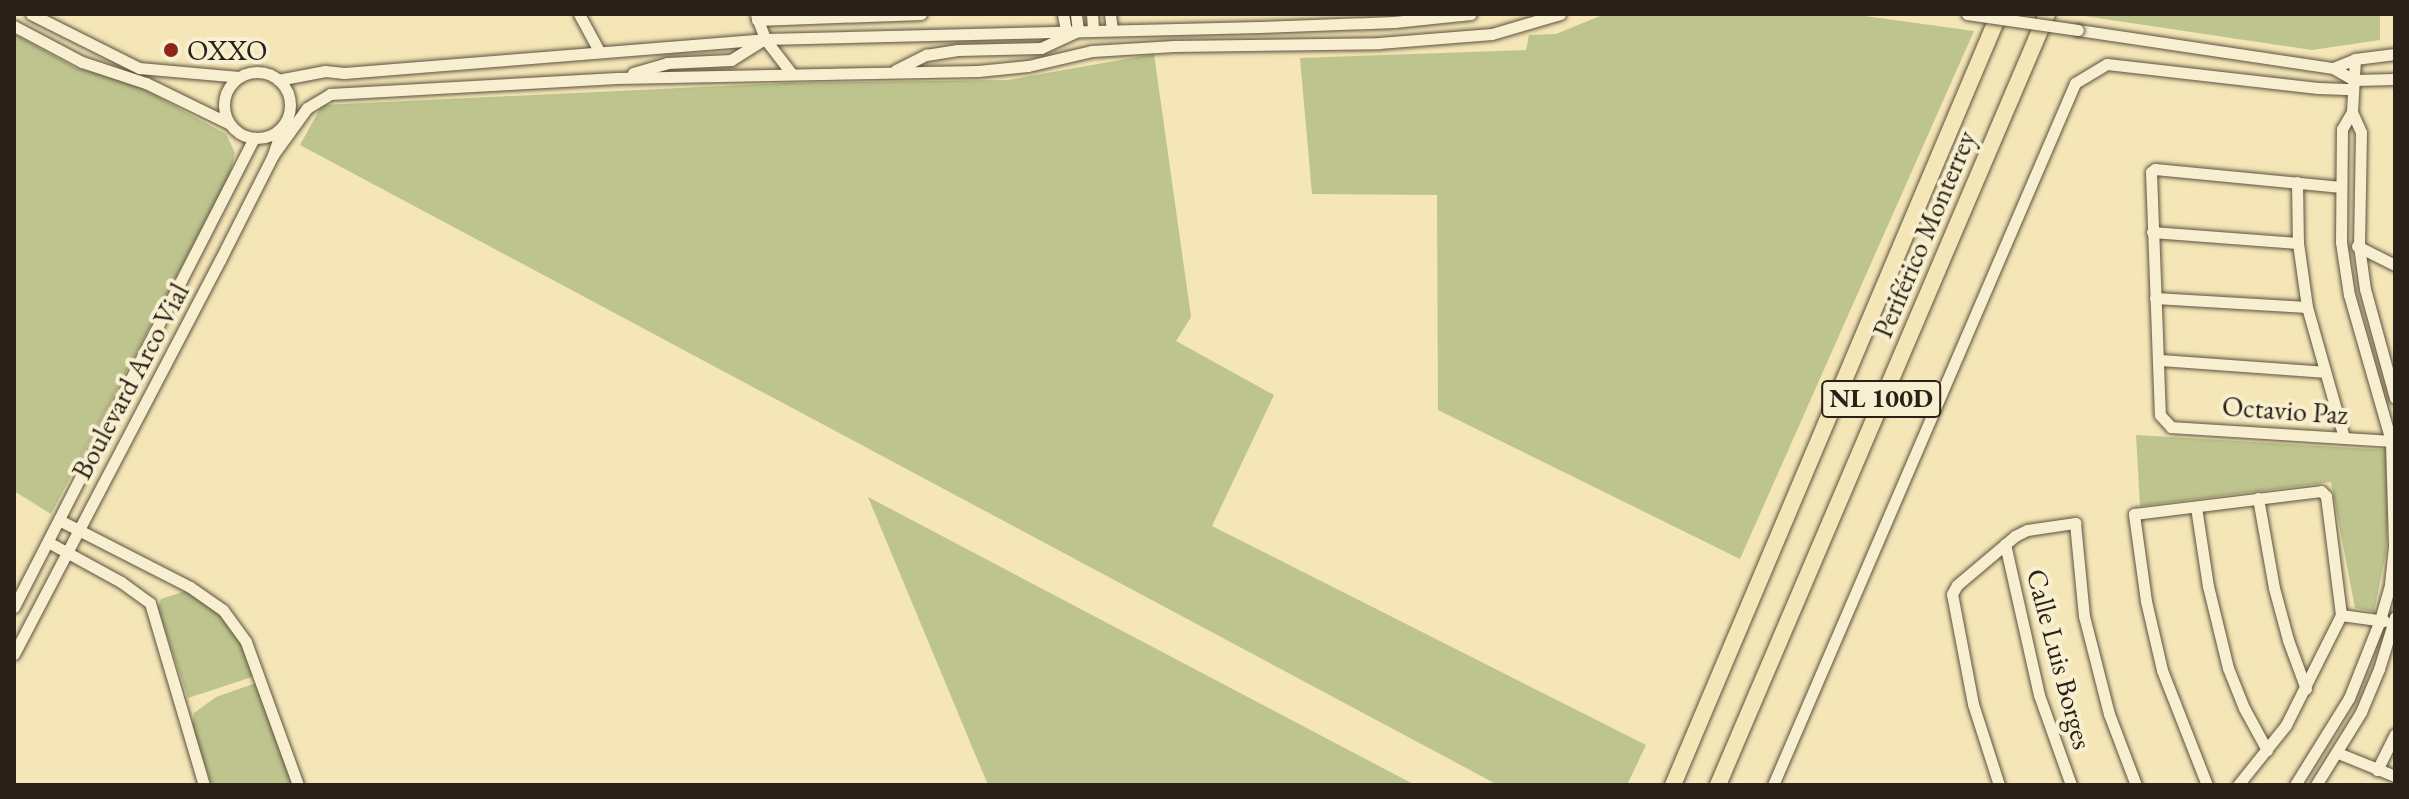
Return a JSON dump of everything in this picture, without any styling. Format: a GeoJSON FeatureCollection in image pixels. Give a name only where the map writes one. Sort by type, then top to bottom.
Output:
{"type":"FeatureCollection","features":[{"type":"Feature","properties":{"kind":"highway","name":"Periférico Monterrey"},"geometry":{"type":"LineString","coordinates":[[1673,785],[1999,14]]}},
{"type":"Feature","properties":{"kind":"highway","name":"Periférico Monterrey"},"geometry":{"type":"LineString","coordinates":[[1718,785],[2047,14]]}},
{"type":"Feature","properties":{"kind":"street"},"geometry":{"type":"LineString","coordinates":[[31,14],[126,64]]}},
{"type":"Feature","properties":{"kind":"street"},"geometry":{"type":"LineString","coordinates":[[579,14],[599,51]]}},
{"type":"Feature","properties":{"kind":"street"},"geometry":{"type":"LineString","coordinates":[[792,74],[765,39],[757,17],[921,14]]}},
{"type":"Feature","properties":{"kind":"street"},"geometry":{"type":"LineString","coordinates":[[1063,14],[1072,31]]}},
{"type":"Feature","properties":{"kind":"street"},"geometry":{"type":"LineString","coordinates":[[891,72],[926,55],[958,50],[1041,48],[1072,31],[1076,14]]}},
{"type":"Feature","properties":{"kind":"street"},"geometry":{"type":"LineString","coordinates":[[1092,14],[1093,30]]}},
{"type":"Feature","properties":{"kind":"street"},"geometry":{"type":"LineString","coordinates":[[1110,14],[1112,30]]}},
{"type":"Feature","properties":{"kind":"street"},"geometry":{"type":"LineString","coordinates":[[14,25],[94,61],[149,70],[239,77],[259,72],[278,80],[325,71],[344,73],[765,39],[1112,30],[1298,20],[1359,23],[1471,14]]}},
{"type":"Feature","properties":{"kind":"street"},"geometry":{"type":"LineString","coordinates":[[273,155],[307,108],[330,94],[617,78],[978,71],[1028,66],[1092,51],[1174,46],[1379,43],[1492,34],[1560,14]]}},
{"type":"Feature","properties":{"kind":"street"},"geometry":{"type":"LineString","coordinates":[[1965,14],[2333,68],[2354,84]]}},
{"type":"Feature","properties":{"kind":"street"},"geometry":{"type":"LineString","coordinates":[[617,78],[667,63],[731,60],[765,39],[774,17]]}},
{"type":"Feature","properties":{"kind":"street"},"geometry":{"type":"LineString","coordinates":[[14,25],[82,62],[146,83],[254,138],[274,134],[287,118],[289,97],[278,80]]}},
{"type":"Feature","properties":{"kind":"street"},"geometry":{"type":"LineString","coordinates":[[2333,68],[2355,59],[2395,54]]}},
{"type":"Feature","properties":{"kind":"street"},"geometry":{"type":"LineString","coordinates":[[2295,785],[2349,698],[2380,620],[2390,584],[2394,545],[2393,441],[2389,413],[2349,295],[2341,242],[2342,129],[2352,112],[2355,59]]}},
{"type":"Feature","properties":{"kind":"street"},"geometry":{"type":"LineString","coordinates":[[1773,785],[2075,83],[2107,64],[2318,88],[2395,79]]}},
{"type":"Feature","properties":{"kind":"street"},"geometry":{"type":"LineString","coordinates":[[228,123],[223,103],[226,93],[239,77]]}},
{"type":"Feature","properties":{"kind":"street"},"geometry":{"type":"LineString","coordinates":[[2352,112],[2361,132],[2359,246],[2369,309],[2395,398]]}},
{"type":"Feature","properties":{"kind":"street","name":"Boulevard Arco Vial"},"geometry":{"type":"LineString","coordinates":[[14,654],[273,155],[282,127]]}},
{"type":"Feature","properties":{"kind":"street","name":"Boulevard Arco Vial"},"geometry":{"type":"LineString","coordinates":[[14,607],[254,138]]}},
{"type":"Feature","properties":{"kind":"street"},"geometry":{"type":"LineString","coordinates":[[2325,372],[2159,360],[2149,178],[2155,169],[2341,187]]}},
{"type":"Feature","properties":{"kind":"street"},"geometry":{"type":"LineString","coordinates":[[2297,182],[2298,243],[2307,307],[2344,438]]}},
{"type":"Feature","properties":{"kind":"street"},"geometry":{"type":"LineString","coordinates":[[2152,232],[2298,243]]}},
{"type":"Feature","properties":{"kind":"street"},"geometry":{"type":"LineString","coordinates":[[2341,242],[2359,246],[2395,265]]}},
{"type":"Feature","properties":{"kind":"street"},"geometry":{"type":"LineString","coordinates":[[2155,298],[2307,307]]}},
{"type":"Feature","properties":{"kind":"street","name":"Octavio Paz"},"geometry":{"type":"LineString","coordinates":[[2159,360],[2160,415],[2171,427],[2393,441]]}},
{"type":"Feature","properties":{"kind":"street"},"geometry":{"type":"LineString","coordinates":[[2207,785],[2162,670],[2146,601],[2134,514],[2318,490],[2326,496],[2341,615],[2306,689],[2267,750],[2238,785]]}},
{"type":"Feature","properties":{"kind":"street"},"geometry":{"type":"LineString","coordinates":[[2258,498],[2274,588],[2306,689]]}},
{"type":"Feature","properties":{"kind":"street"},"geometry":{"type":"LineString","coordinates":[[2196,507],[2208,586],[2228,668],[2244,708],[2267,750]]}},
{"type":"Feature","properties":{"kind":"street"},"geometry":{"type":"LineString","coordinates":[[59,520],[190,587],[228,616],[246,642],[257,667],[298,785]]}},
{"type":"Feature","properties":{"kind":"street"},"geometry":{"type":"LineString","coordinates":[[1999,785],[1973,704],[1951,603],[1957,585],[2005,544],[2027,530],[2075,523],[2084,616],[2109,714],[2136,785]]}},
{"type":"Feature","properties":{"kind":"street"},"geometry":{"type":"LineString","coordinates":[[48,542],[121,582],[150,603],[204,785]]}},
{"type":"Feature","properties":{"kind":"street","name":"Calle Luis Borges"},"geometry":{"type":"LineString","coordinates":[[2005,544],[2039,695],[2071,785]]}},
{"type":"Feature","properties":{"kind":"street"},"geometry":{"type":"LineString","coordinates":[[2316,785],[2338,753],[2379,669],[2394,620],[2341,615]]}},
{"type":"Feature","properties":{"kind":"street"},"geometry":{"type":"LineString","coordinates":[[2377,770],[2395,734]]}},
{"type":"Feature","properties":{"kind":"street"},"geometry":{"type":"LineString","coordinates":[[2338,753],[2395,776]]}},
{"type":"Feature","properties":{"kind":"green space"},"geometry":{"type":"Polygon","coordinates":[[[1605,14],[1850,14],[1974,31],[1740,559],[1438,410],[1437,195],[1312,194],[1300,58],[1526,50],[1529,35],[1556,34],[1605,14]]]}},
{"type":"Feature","properties":{"kind":"green space"},"geometry":{"type":"Polygon","coordinates":[[[2071,14],[2380,14],[2380,40],[2312,50],[2071,14]]]}},
{"type":"Feature","properties":{"kind":"green space"},"geometry":{"type":"Polygon","coordinates":[[[14,34],[76,68],[125,79],[226,134],[235,153],[230,175],[51,514],[14,491],[14,34]]]}},
{"type":"Feature","properties":{"kind":"green space"},"geometry":{"type":"Polygon","coordinates":[[[1154,54],[1191,317],[1176,341],[1274,395],[1212,526],[1646,745],[1627,785],[1498,785],[300,145],[322,105],[787,83],[1008,80],[1154,54]]]}},
{"type":"Feature","properties":{"kind":"green space"},"geometry":{"type":"Polygon","coordinates":[[[2136,435],[2387,450],[2389,494],[2386,552],[2374,612],[2355,608],[2331,482],[2140,506],[2136,435]]]}},
{"type":"Feature","properties":{"kind":"green space"},"geometry":{"type":"Polygon","coordinates":[[[868,497],[1415,785],[988,785],[868,497]]]}},
{"type":"Feature","properties":{"kind":"green space"},"geometry":{"type":"Polygon","coordinates":[[[185,591],[208,604],[231,625],[245,644],[255,676],[188,698],[158,608],[161,599],[185,591]]]}},
{"type":"Feature","properties":{"kind":"green space"},"geometry":{"type":"Polygon","coordinates":[[[256,683],[295,785],[212,785],[192,729],[194,713],[216,697],[256,683]]]}},
{"type":"Feature","properties":{"kind":"place","name":"OXXO"},"geometry":{"type":"Point","coordinates":[171,50]}}]}
